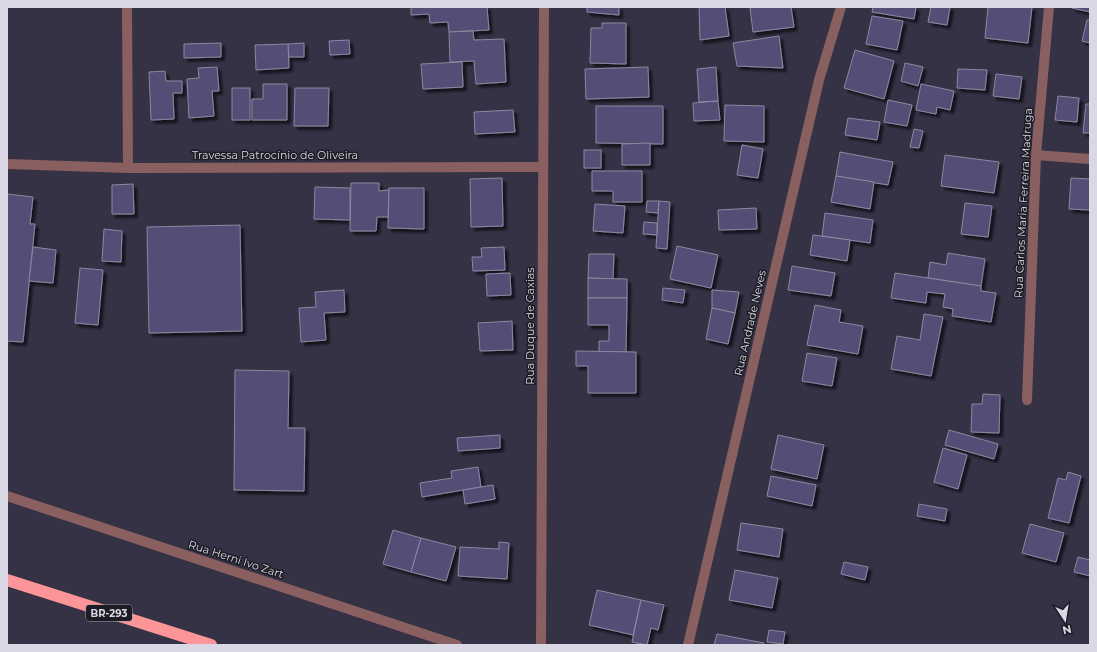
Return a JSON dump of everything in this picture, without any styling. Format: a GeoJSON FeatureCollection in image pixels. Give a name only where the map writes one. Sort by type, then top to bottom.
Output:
{"type":"FeatureCollection","features":[{"type":"Feature","properties":{"kind":"highway","name":"BR-293"},"geometry":{"type":"LineString","coordinates":[[7,580],[211,645]]}},
{"type":"Feature","properties":{"kind":"street"},"geometry":{"type":"LineString","coordinates":[[127,7],[128,168]]}},
{"type":"Feature","properties":{"kind":"street","name":"Rua Duque de Caxias"},"geometry":{"type":"LineString","coordinates":[[540,645],[544,7]]}},
{"type":"Feature","properties":{"kind":"street","name":"Rua Andrade Neves"},"geometry":{"type":"LineString","coordinates":[[688,645],[819,80],[842,7]]}},
{"type":"Feature","properties":{"kind":"street","name":"Rua Carlos Maria Ferreira Madruga"},"geometry":{"type":"LineString","coordinates":[[1027,400],[1036,155],[1049,7]]}},
{"type":"Feature","properties":{"kind":"street"},"geometry":{"type":"LineString","coordinates":[[1036,155],[1090,159]]}},
{"type":"Feature","properties":{"kind":"street","name":"Travessa Patrocínio de Oliveira"},"geometry":{"type":"LineString","coordinates":[[7,164],[128,168],[543,167]]}},
{"type":"Feature","properties":{"kind":"street","name":"Rua Herni Ivo Zart"},"geometry":{"type":"LineString","coordinates":[[7,496],[457,645]]}},
{"type":"Feature","properties":{"kind":"building"},"geometry":{"type":"Polygon","coordinates":[[[411,7],[487,7],[489,30],[449,32],[448,22],[430,23],[429,14],[411,15],[411,7]]]}},
{"type":"Feature","properties":{"kind":"building"},"geometry":{"type":"Polygon","coordinates":[[[587,7],[619,7],[619,15],[587,12],[587,7]]]}},
{"type":"Feature","properties":{"kind":"building"},"geometry":{"type":"Polygon","coordinates":[[[699,7],[725,7],[729,36],[700,40],[699,7]]]}},
{"type":"Feature","properties":{"kind":"building"},"geometry":{"type":"Polygon","coordinates":[[[791,7],[794,27],[753,32],[750,8],[791,7]]]}},
{"type":"Feature","properties":{"kind":"building"},"geometry":{"type":"Polygon","coordinates":[[[873,7],[916,7],[914,19],[872,12],[873,7]]]}},
{"type":"Feature","properties":{"kind":"building"},"geometry":{"type":"Polygon","coordinates":[[[931,7],[950,7],[947,25],[928,22],[931,7]]]}},
{"type":"Feature","properties":{"kind":"building"},"geometry":{"type":"Polygon","coordinates":[[[988,7],[1032,7],[1028,43],[985,38],[988,7]]]}},
{"type":"Feature","properties":{"kind":"building"},"geometry":{"type":"Polygon","coordinates":[[[1090,7],[1090,12],[1072,8],[1090,7]]]}},
{"type":"Feature","properties":{"kind":"building"},"geometry":{"type":"Polygon","coordinates":[[[872,16],[903,21],[897,50],[866,44],[872,16]]]}},
{"type":"Feature","properties":{"kind":"building"},"geometry":{"type":"Polygon","coordinates":[[[1087,20],[1090,20],[1090,43],[1082,41],[1087,20]]]}},
{"type":"Feature","properties":{"kind":"building"},"geometry":{"type":"Polygon","coordinates":[[[602,23],[626,23],[626,64],[590,63],[591,28],[602,28],[602,23]]]}},
{"type":"Feature","properties":{"kind":"building"},"geometry":{"type":"Polygon","coordinates":[[[473,31],[474,40],[504,39],[506,82],[476,84],[474,61],[450,62],[449,32],[473,31]]]}},
{"type":"Feature","properties":{"kind":"building"},"geometry":{"type":"Polygon","coordinates":[[[779,36],[783,68],[737,66],[733,43],[779,36]]]}},
{"type":"Feature","properties":{"kind":"building"},"geometry":{"type":"Polygon","coordinates":[[[349,40],[350,54],[330,55],[329,41],[349,40]]]}},
{"type":"Feature","properties":{"kind":"building"},"geometry":{"type":"Polygon","coordinates":[[[221,43],[221,57],[184,58],[184,44],[221,43]]]}},
{"type":"Feature","properties":{"kind":"building"},"geometry":{"type":"Polygon","coordinates":[[[304,43],[304,57],[289,57],[288,44],[304,43]]]}},
{"type":"Feature","properties":{"kind":"building"},"geometry":{"type":"Polygon","coordinates":[[[288,44],[289,68],[256,70],[255,45],[288,44]]]}},
{"type":"Feature","properties":{"kind":"building"},"geometry":{"type":"Polygon","coordinates":[[[855,50],[894,61],[884,99],[844,88],[855,50]]]}},
{"type":"Feature","properties":{"kind":"building"},"geometry":{"type":"Polygon","coordinates":[[[462,62],[463,87],[423,89],[421,64],[462,62]]]}},
{"type":"Feature","properties":{"kind":"building"},"geometry":{"type":"Polygon","coordinates":[[[905,63],[923,67],[918,86],[901,81],[905,63]]]}},
{"type":"Feature","properties":{"kind":"building"},"geometry":{"type":"Polygon","coordinates":[[[217,67],[219,91],[212,91],[214,116],[189,118],[187,79],[199,78],[198,68],[217,67]]]}},
{"type":"Feature","properties":{"kind":"building"},"geometry":{"type":"Polygon","coordinates":[[[648,67],[649,97],[586,99],[585,69],[648,67]]]}},
{"type":"Feature","properties":{"kind":"building"},"geometry":{"type":"Polygon","coordinates":[[[716,67],[718,101],[699,102],[697,69],[716,67]]]}},
{"type":"Feature","properties":{"kind":"building"},"geometry":{"type":"Polygon","coordinates":[[[958,69],[987,70],[985,90],[957,88],[958,69]]]}},
{"type":"Feature","properties":{"kind":"building"},"geometry":{"type":"Polygon","coordinates":[[[165,71],[166,81],[182,81],[182,93],[173,93],[174,119],[151,120],[149,72],[165,71]]]}},
{"type":"Feature","properties":{"kind":"building"},"geometry":{"type":"Polygon","coordinates":[[[996,74],[1022,77],[1019,99],[993,96],[996,74]]]}},
{"type":"Feature","properties":{"kind":"building"},"geometry":{"type":"Polygon","coordinates":[[[263,84],[287,84],[287,120],[252,120],[252,99],[263,99],[263,84]]]}},
{"type":"Feature","properties":{"kind":"building"},"geometry":{"type":"Polygon","coordinates":[[[921,84],[954,91],[950,110],[937,107],[936,114],[916,110],[921,84]]]}},
{"type":"Feature","properties":{"kind":"building"},"geometry":{"type":"Polygon","coordinates":[[[232,88],[250,88],[250,120],[232,120],[232,88]]]}},
{"type":"Feature","properties":{"kind":"building"},"geometry":{"type":"Polygon","coordinates":[[[295,88],[329,88],[328,126],[294,126],[295,88]]]}},
{"type":"Feature","properties":{"kind":"building"},"geometry":{"type":"Polygon","coordinates":[[[1058,96],[1079,98],[1077,122],[1055,120],[1058,96]]]}},
{"type":"Feature","properties":{"kind":"building"},"geometry":{"type":"Polygon","coordinates":[[[888,100],[912,105],[907,126],[884,122],[888,100]]]}},
{"type":"Feature","properties":{"kind":"building"},"geometry":{"type":"Polygon","coordinates":[[[718,101],[720,120],[694,121],[693,103],[718,101]]]}},
{"type":"Feature","properties":{"kind":"building"},"geometry":{"type":"Polygon","coordinates":[[[1086,104],[1090,104],[1090,133],[1083,133],[1086,104]]]}},
{"type":"Feature","properties":{"kind":"building"},"geometry":{"type":"Polygon","coordinates":[[[725,105],[764,106],[764,142],[724,141],[725,105]]]}},
{"type":"Feature","properties":{"kind":"building"},"geometry":{"type":"Polygon","coordinates":[[[596,106],[663,106],[663,144],[596,143],[596,106]]]}},
{"type":"Feature","properties":{"kind":"building"},"geometry":{"type":"Polygon","coordinates":[[[513,110],[515,132],[475,134],[474,112],[513,110]]]}},
{"type":"Feature","properties":{"kind":"building"},"geometry":{"type":"Polygon","coordinates":[[[848,118],[880,122],[877,140],[845,135],[848,118]]]}},
{"type":"Feature","properties":{"kind":"building"},"geometry":{"type":"Polygon","coordinates":[[[914,129],[923,131],[919,148],[910,147],[914,129]]]}},
{"type":"Feature","properties":{"kind":"building"},"geometry":{"type":"Polygon","coordinates":[[[650,143],[650,165],[622,165],[622,144],[650,143]]]}},
{"type":"Feature","properties":{"kind":"building"},"geometry":{"type":"Polygon","coordinates":[[[742,145],[763,149],[758,178],[737,175],[742,145]]]}},
{"type":"Feature","properties":{"kind":"building"},"geometry":{"type":"Polygon","coordinates":[[[584,150],[601,150],[601,168],[584,168],[584,150]]]}},
{"type":"Feature","properties":{"kind":"building"},"geometry":{"type":"Polygon","coordinates":[[[840,152],[893,162],[888,185],[836,176],[840,152]]]}},
{"type":"Feature","properties":{"kind":"building"},"geometry":{"type":"Polygon","coordinates":[[[945,155],[999,162],[994,193],[941,186],[945,155]]]}},
{"type":"Feature","properties":{"kind":"building"},"geometry":{"type":"Polygon","coordinates":[[[592,171],[642,171],[642,202],[613,202],[613,191],[592,191],[592,171]]]}},
{"type":"Feature","properties":{"kind":"building"},"geometry":{"type":"Polygon","coordinates":[[[836,176],[874,182],[870,209],[831,202],[836,176]]]}},
{"type":"Feature","properties":{"kind":"building"},"geometry":{"type":"Polygon","coordinates":[[[502,178],[503,226],[471,227],[470,179],[502,178]]]}},
{"type":"Feature","properties":{"kind":"building"},"geometry":{"type":"Polygon","coordinates":[[[1071,178],[1090,179],[1090,210],[1069,209],[1071,178]]]}},
{"type":"Feature","properties":{"kind":"building"},"geometry":{"type":"Polygon","coordinates":[[[351,183],[379,183],[379,191],[389,190],[388,217],[377,217],[376,231],[350,231],[351,183]]]}},
{"type":"Feature","properties":{"kind":"building"},"geometry":{"type":"Polygon","coordinates":[[[133,184],[134,214],[112,214],[112,185],[133,184]]]}},
{"type":"Feature","properties":{"kind":"building"},"geometry":{"type":"Polygon","coordinates":[[[315,187],[350,188],[350,220],[314,219],[315,187]]]}},
{"type":"Feature","properties":{"kind":"building"},"geometry":{"type":"Polygon","coordinates":[[[389,188],[424,188],[424,229],[388,228],[389,188]]]}},
{"type":"Feature","properties":{"kind":"building"},"geometry":{"type":"Polygon","coordinates":[[[7,194],[33,197],[30,224],[35,224],[23,342],[7,341],[7,194]]]}},
{"type":"Feature","properties":{"kind":"building"},"geometry":{"type":"Polygon","coordinates":[[[647,201],[659,201],[658,213],[646,212],[647,201]]]}},
{"type":"Feature","properties":{"kind":"building"},"geometry":{"type":"Polygon","coordinates":[[[659,201],[670,202],[667,249],[656,248],[659,201]]]}},
{"type":"Feature","properties":{"kind":"building"},"geometry":{"type":"Polygon","coordinates":[[[965,203],[992,206],[988,237],[961,234],[965,203]]]}},
{"type":"Feature","properties":{"kind":"building"},"geometry":{"type":"Polygon","coordinates":[[[595,204],[625,206],[623,233],[593,231],[595,204]]]}},
{"type":"Feature","properties":{"kind":"building"},"geometry":{"type":"Polygon","coordinates":[[[756,208],[757,229],[719,230],[718,210],[756,208]]]}},
{"type":"Feature","properties":{"kind":"building"},"geometry":{"type":"Polygon","coordinates":[[[825,213],[873,220],[870,243],[822,236],[825,213]]]}},
{"type":"Feature","properties":{"kind":"building"},"geometry":{"type":"Polygon","coordinates":[[[644,222],[657,223],[657,235],[643,234],[644,222]]]}},
{"type":"Feature","properties":{"kind":"building"},"geometry":{"type":"Polygon","coordinates":[[[240,225],[242,331],[149,333],[147,227],[240,225]]]}},
{"type":"Feature","properties":{"kind":"building"},"geometry":{"type":"Polygon","coordinates":[[[104,229],[122,231],[121,262],[102,261],[104,229]]]}},
{"type":"Feature","properties":{"kind":"building"},"geometry":{"type":"Polygon","coordinates":[[[813,235],[850,240],[847,261],[810,255],[813,235]]]}},
{"type":"Feature","properties":{"kind":"building"},"geometry":{"type":"Polygon","coordinates":[[[677,246],[718,255],[711,288],[670,279],[677,246]]]}},
{"type":"Feature","properties":{"kind":"building"},"geometry":{"type":"Polygon","coordinates":[[[33,247],[56,250],[53,283],[29,281],[33,247]]]}},
{"type":"Feature","properties":{"kind":"building"},"geometry":{"type":"Polygon","coordinates":[[[504,247],[505,270],[473,271],[472,257],[482,257],[481,248],[504,247]]]}},
{"type":"Feature","properties":{"kind":"building"},"geometry":{"type":"Polygon","coordinates":[[[948,253],[985,259],[981,286],[928,278],[930,262],[946,265],[948,253]]]}},
{"type":"Feature","properties":{"kind":"building"},"geometry":{"type":"Polygon","coordinates":[[[589,254],[614,254],[613,279],[588,278],[589,254]]]}},
{"type":"Feature","properties":{"kind":"building"},"geometry":{"type":"Polygon","coordinates":[[[792,266],[835,273],[831,296],[788,290],[792,266]]]}},
{"type":"Feature","properties":{"kind":"building"},"geometry":{"type":"Polygon","coordinates":[[[80,268],[103,270],[98,325],[75,323],[80,268]]]}},
{"type":"Feature","properties":{"kind":"building"},"geometry":{"type":"Polygon","coordinates":[[[510,273],[511,295],[487,296],[486,274],[510,273]]]}},
{"type":"Feature","properties":{"kind":"building"},"geometry":{"type":"Polygon","coordinates":[[[895,273],[981,286],[981,291],[996,293],[991,322],[952,316],[953,309],[943,307],[945,294],[927,292],[926,303],[891,298],[895,273]]]}},
{"type":"Feature","properties":{"kind":"building"},"geometry":{"type":"Polygon","coordinates":[[[588,278],[627,279],[627,298],[588,298],[588,278]]]}},
{"type":"Feature","properties":{"kind":"building"},"geometry":{"type":"Polygon","coordinates":[[[663,288],[685,290],[683,303],[662,300],[663,288]]]}},
{"type":"Feature","properties":{"kind":"building"},"geometry":{"type":"Polygon","coordinates":[[[344,290],[345,312],[324,313],[326,340],[301,342],[299,308],[316,307],[315,292],[344,290]]]}},
{"type":"Feature","properties":{"kind":"building"},"geometry":{"type":"Polygon","coordinates":[[[712,290],[739,292],[735,313],[712,308],[712,290]]]}},
{"type":"Feature","properties":{"kind":"building"},"geometry":{"type":"Polygon","coordinates":[[[588,298],[627,298],[626,352],[599,352],[599,341],[609,341],[609,325],[588,325],[588,298]]]}},
{"type":"Feature","properties":{"kind":"building"},"geometry":{"type":"Polygon","coordinates":[[[815,305],[841,310],[839,322],[863,326],[858,354],[807,345],[815,305]]]}},
{"type":"Feature","properties":{"kind":"building"},"geometry":{"type":"Polygon","coordinates":[[[712,308],[735,313],[728,344],[706,339],[712,308]]]}},
{"type":"Feature","properties":{"kind":"building"},"geometry":{"type":"Polygon","coordinates":[[[924,314],[943,317],[931,376],[891,369],[897,336],[920,340],[924,314]]]}},
{"type":"Feature","properties":{"kind":"building"},"geometry":{"type":"Polygon","coordinates":[[[512,321],[513,350],[480,351],[478,323],[512,321]]]}},
{"type":"Feature","properties":{"kind":"building"},"geometry":{"type":"Polygon","coordinates":[[[576,351],[636,352],[636,393],[588,393],[588,366],[576,366],[576,351]]]}},
{"type":"Feature","properties":{"kind":"building"},"geometry":{"type":"Polygon","coordinates":[[[807,353],[837,358],[832,386],[802,381],[807,353]]]}},
{"type":"Feature","properties":{"kind":"building"},"geometry":{"type":"Polygon","coordinates":[[[235,370],[289,371],[288,428],[305,428],[304,491],[234,490],[235,370]]]}},
{"type":"Feature","properties":{"kind":"building"},"geometry":{"type":"Polygon","coordinates":[[[983,394],[1000,395],[999,433],[971,432],[972,404],[982,404],[983,394]]]}},
{"type":"Feature","properties":{"kind":"building"},"geometry":{"type":"Polygon","coordinates":[[[949,430],[998,444],[994,459],[945,445],[949,430]]]}},
{"type":"Feature","properties":{"kind":"building"},"geometry":{"type":"Polygon","coordinates":[[[500,435],[500,448],[458,451],[457,438],[500,435]]]}},
{"type":"Feature","properties":{"kind":"building"},"geometry":{"type":"Polygon","coordinates":[[[778,435],[824,445],[817,479],[771,469],[778,435]]]}},
{"type":"Feature","properties":{"kind":"building"},"geometry":{"type":"Polygon","coordinates":[[[943,448],[967,455],[958,489],[934,482],[943,448]]]}},
{"type":"Feature","properties":{"kind":"building"},"geometry":{"type":"Polygon","coordinates":[[[478,467],[481,487],[422,497],[420,483],[452,478],[451,471],[478,467]]]}},
{"type":"Feature","properties":{"kind":"building"},"geometry":{"type":"Polygon","coordinates":[[[1068,472],[1081,476],[1069,523],[1048,518],[1058,478],[1066,480],[1068,472]]]}},
{"type":"Feature","properties":{"kind":"building"},"geometry":{"type":"Polygon","coordinates":[[[771,476],[816,485],[812,506],[767,496],[771,476]]]}},
{"type":"Feature","properties":{"kind":"building"},"geometry":{"type":"Polygon","coordinates":[[[493,485],[495,499],[465,504],[463,490],[493,485]]]}},
{"type":"Feature","properties":{"kind":"building"},"geometry":{"type":"Polygon","coordinates":[[[919,504],[947,509],[945,521],[917,516],[919,504]]]}},
{"type":"Feature","properties":{"kind":"building"},"geometry":{"type":"Polygon","coordinates":[[[741,523],[783,529],[779,557],[737,550],[741,523]]]}},
{"type":"Feature","properties":{"kind":"building"},"geometry":{"type":"Polygon","coordinates":[[[1030,524],[1064,533],[1056,562],[1022,553],[1030,524]]]}},
{"type":"Feature","properties":{"kind":"building"},"geometry":{"type":"Polygon","coordinates":[[[393,530],[421,538],[411,572],[383,564],[393,530]]]}},
{"type":"Feature","properties":{"kind":"building"},"geometry":{"type":"Polygon","coordinates":[[[421,538],[456,547],[446,581],[411,572],[421,538]]]}},
{"type":"Feature","properties":{"kind":"building"},"geometry":{"type":"Polygon","coordinates":[[[499,542],[509,543],[507,579],[458,576],[460,547],[499,549],[499,542]]]}},
{"type":"Feature","properties":{"kind":"building"},"geometry":{"type":"Polygon","coordinates":[[[1078,557],[1090,560],[1090,576],[1074,572],[1078,557]]]}},
{"type":"Feature","properties":{"kind":"building"},"geometry":{"type":"Polygon","coordinates":[[[844,562],[868,567],[865,580],[841,574],[844,562]]]}},
{"type":"Feature","properties":{"kind":"building"},"geometry":{"type":"Polygon","coordinates":[[[735,570],[778,578],[772,608],[729,600],[735,570]]]}},
{"type":"Feature","properties":{"kind":"building"},"geometry":{"type":"Polygon","coordinates":[[[597,590],[641,600],[633,635],[589,625],[597,590]]]}},
{"type":"Feature","properties":{"kind":"building"},"geometry":{"type":"Polygon","coordinates":[[[641,600],[664,605],[658,630],[651,628],[647,645],[632,642],[641,600]]]}},
{"type":"Feature","properties":{"kind":"building"},"geometry":{"type":"Polygon","coordinates":[[[769,630],[785,632],[783,644],[767,642],[769,630]]]}},
{"type":"Feature","properties":{"kind":"building"},"geometry":{"type":"Polygon","coordinates":[[[717,634],[764,643],[764,645],[714,645],[717,634]]]}}]}
